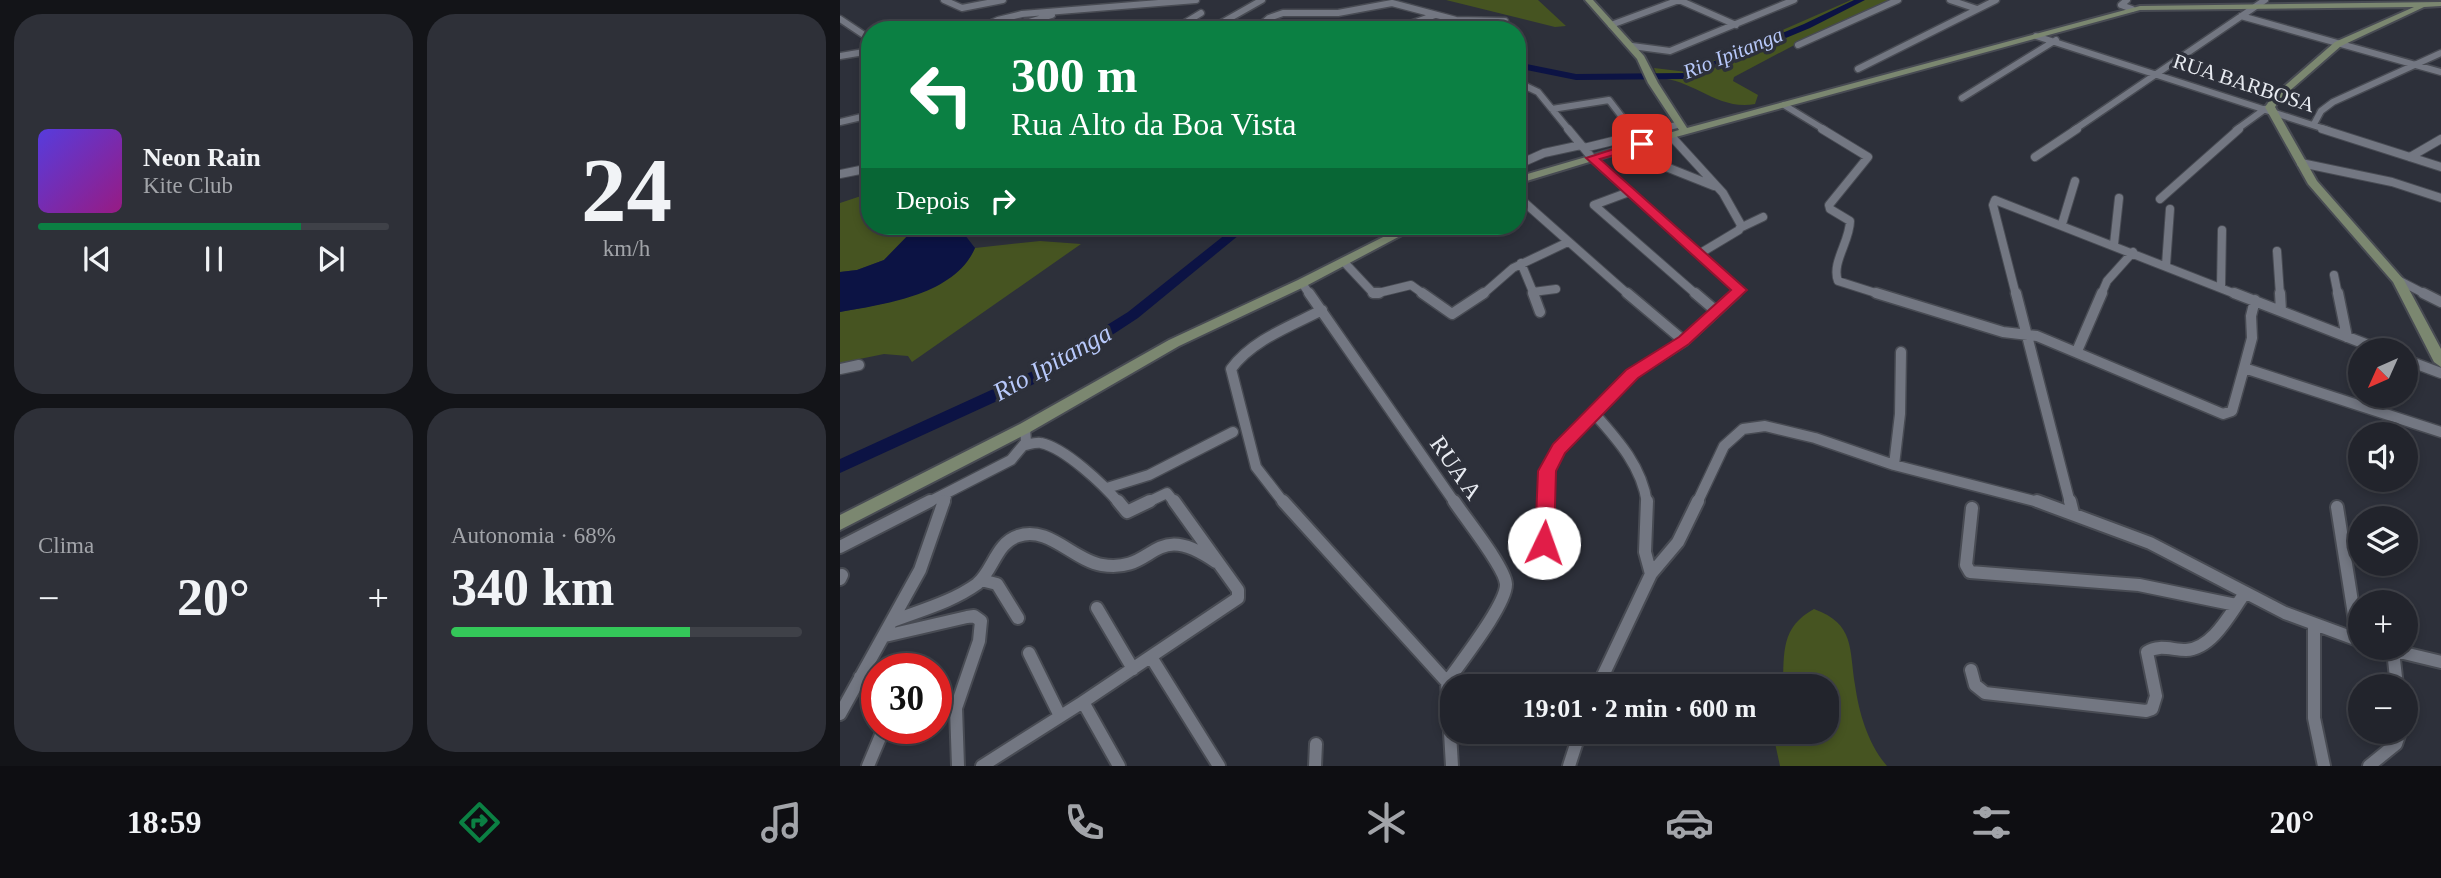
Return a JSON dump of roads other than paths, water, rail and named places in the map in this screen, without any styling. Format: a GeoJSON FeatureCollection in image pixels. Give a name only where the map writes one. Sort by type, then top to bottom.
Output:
{"type":"FeatureCollection","features":[{"type":"Feature","properties":{"kind":"main road"},"geometry":{"type":"LineString","coordinates":[[1590,1],[1632,46],[1645,64],[1653,83],[1685,128]]}},
{"type":"Feature","properties":{"kind":"main road"},"geometry":{"type":"LineString","coordinates":[[2108,15],[2124,2]]}},
{"type":"Feature","properties":{"kind":"main road"},"geometry":{"type":"LineString","coordinates":[[2426,2],[2338,44],[2276,98],[2268,110],[2319,190],[2398,280],[2441,362]]}},
{"type":"Feature","properties":{"kind":"main road"},"geometry":{"type":"LineString","coordinates":[[1526,178],[1671,136],[1685,128],[1784,105],[2036,36],[2135,5],[2441,3]]}},
{"type":"Feature","properties":{"kind":"main road"},"geometry":{"type":"LineString","coordinates":[[840,523],[1025,428],[1174,343],[1303,283],[1396,235]]}},
{"type":"Feature","properties":{"kind":"street"},"geometry":{"type":"LineString","coordinates":[[944,0],[962,8],[1003,0]]}},
{"type":"Feature","properties":{"kind":"street"},"geometry":{"type":"LineString","coordinates":[[997,21],[1079,9],[1196,0]]}},
{"type":"Feature","properties":{"kind":"street"},"geometry":{"type":"LineString","coordinates":[[1225,21],[1262,0]]}},
{"type":"Feature","properties":{"kind":"street"},"geometry":{"type":"LineString","coordinates":[[1611,24],[1679,0],[1736,25]]}},
{"type":"Feature","properties":{"kind":"street"},"geometry":{"type":"LineString","coordinates":[[1632,46],[1667,52],[1794,0]]}},
{"type":"Feature","properties":{"kind":"street"},"geometry":{"type":"LineString","coordinates":[[1798,45],[1898,0]]}},
{"type":"Feature","properties":{"kind":"street"},"geometry":{"type":"LineString","coordinates":[[1950,0],[1977,9]]}},
{"type":"Feature","properties":{"kind":"street"},"geometry":{"type":"LineString","coordinates":[[1858,69],[1996,0]]}},
{"type":"Feature","properties":{"kind":"street"},"geometry":{"type":"LineString","coordinates":[[2124,2],[2135,5]]}},
{"type":"Feature","properties":{"kind":"street"},"geometry":{"type":"LineString","coordinates":[[1266,21],[1283,13],[1338,13],[1392,3],[1435,15],[1473,21],[1505,20]]}},
{"type":"Feature","properties":{"kind":"street"},"geometry":{"type":"LineString","coordinates":[[2035,157],[2262,3]]}},
{"type":"Feature","properties":{"kind":"street"},"geometry":{"type":"LineString","coordinates":[[1029,21],[1056,12]]}},
{"type":"Feature","properties":{"kind":"street"},"geometry":{"type":"LineString","coordinates":[[1188,21],[1201,13]]}},
{"type":"Feature","properties":{"kind":"street"},"geometry":{"type":"LineString","coordinates":[[1419,21],[1435,15]]}},
{"type":"Feature","properties":{"kind":"street"},"geometry":{"type":"LineString","coordinates":[[2241,16],[2441,72]]}},
{"type":"Feature","properties":{"kind":"street"},"geometry":{"type":"LineString","coordinates":[[840,19],[861,32]]}},
{"type":"Feature","properties":{"kind":"street","name":"RUA BARBOSA"},"geometry":{"type":"LineString","coordinates":[[2036,36],[2056,40],[2441,167]]}},
{"type":"Feature","properties":{"kind":"street"},"geometry":{"type":"LineString","coordinates":[[1962,98],[2056,40]]}},
{"type":"Feature","properties":{"kind":"street"},"geometry":{"type":"LineString","coordinates":[[840,56],[861,52]]}},
{"type":"Feature","properties":{"kind":"street"},"geometry":{"type":"LineString","coordinates":[[2314,124],[2326,106],[2441,52]]}},
{"type":"Feature","properties":{"kind":"street"},"geometry":{"type":"LineString","coordinates":[[1526,86],[1534,89],[1592,158],[1740,290],[1684,341],[1639,368],[1559,449],[1549,464],[1545,486],[1544,543]]}},
{"type":"Feature","properties":{"kind":"street"},"geometry":{"type":"LineString","coordinates":[[1552,109],[1610,100],[1633,136],[1642,144]]}},
{"type":"Feature","properties":{"kind":"street"},"geometry":{"type":"LineString","coordinates":[[1784,105],[1868,157],[1829,205],[1833,211],[1849,219],[1850,224],[1835,272],[1836,279],[1988,328],[2037,336],[2223,414],[2232,411],[2252,338],[2251,316],[2255,300]]}},
{"type":"Feature","properties":{"kind":"street"},"geometry":{"type":"LineString","coordinates":[[2160,199],[2224,142],[2268,110]]}},
{"type":"Feature","properties":{"kind":"street"},"geometry":{"type":"LineString","coordinates":[[840,122],[861,117]]}},
{"type":"Feature","properties":{"kind":"street"},"geometry":{"type":"LineString","coordinates":[[1526,161],[1544,153],[1685,128]]}},
{"type":"Feature","properties":{"kind":"street"},"geometry":{"type":"LineString","coordinates":[[1671,136],[1718,187],[1733,208],[1741,228]]}},
{"type":"Feature","properties":{"kind":"street"},"geometry":{"type":"LineString","coordinates":[[2410,157],[2441,139]]}},
{"type":"Feature","properties":{"kind":"street"},"geometry":{"type":"LineString","coordinates":[[1628,147],[1636,155],[1718,187]]}},
{"type":"Feature","properties":{"kind":"street"},"geometry":{"type":"LineString","coordinates":[[2301,163],[2392,182],[2441,198]]}},
{"type":"Feature","properties":{"kind":"street"},"geometry":{"type":"LineString","coordinates":[[840,174],[861,170]]}},
{"type":"Feature","properties":{"kind":"street"},"geometry":{"type":"LineString","coordinates":[[2062,224],[2075,181]]}},
{"type":"Feature","properties":{"kind":"street"},"geometry":{"type":"LineString","coordinates":[[1629,192],[1594,205],[1716,312]]}},
{"type":"Feature","properties":{"kind":"street"},"geometry":{"type":"LineString","coordinates":[[2114,244],[2119,198]]}},
{"type":"Feature","properties":{"kind":"street"},"geometry":{"type":"LineString","coordinates":[[2073,513],[2042,385],[2025,335],[1993,202],[2001,201],[2062,224],[2347,337]]}},
{"type":"Feature","properties":{"kind":"street"},"geometry":{"type":"LineString","coordinates":[[1526,204],[1592,261],[1635,303],[1684,341]]}},
{"type":"Feature","properties":{"kind":"street"},"geometry":{"type":"LineString","coordinates":[[2166,265],[2170,209]]}},
{"type":"Feature","properties":{"kind":"street"},"geometry":{"type":"LineString","coordinates":[[1699,254],[1763,217]]}},
{"type":"Feature","properties":{"kind":"street"},"geometry":{"type":"LineString","coordinates":[[2221,287],[2222,230]]}},
{"type":"Feature","properties":{"kind":"street"},"geometry":{"type":"LineString","coordinates":[[1344,262],[1374,294],[1411,285],[1452,314],[1475,301],[1521,263],[1568,242]]}},
{"type":"Feature","properties":{"kind":"street"},"geometry":{"type":"LineString","coordinates":[[2277,251],[2281,312]]}},
{"type":"Feature","properties":{"kind":"street"},"geometry":{"type":"LineString","coordinates":[[2077,351],[2107,281],[2133,252]]}},
{"type":"Feature","properties":{"kind":"street"},"geometry":{"type":"LineString","coordinates":[[1521,263],[1540,312]]}},
{"type":"Feature","properties":{"kind":"street"},"geometry":{"type":"LineString","coordinates":[[2334,275],[2347,337]]}},
{"type":"Feature","properties":{"kind":"street"},"geometry":{"type":"LineString","coordinates":[[2398,280],[2441,302]]}},
{"type":"Feature","properties":{"kind":"street","name":"RUA A"},"geometry":{"type":"LineString","coordinates":[[1303,283],[1500,568],[1506,584],[1502,602],[1452,674]]}},
{"type":"Feature","properties":{"kind":"street"},"geometry":{"type":"LineString","coordinates":[[1533,292],[1556,289]]}},
{"type":"Feature","properties":{"kind":"street"},"geometry":{"type":"LineString","coordinates":[[1322,310],[1251,349],[1238,358],[1231,369],[1256,467],[1268,485],[1440,674]]}},
{"type":"Feature","properties":{"kind":"street"},"geometry":{"type":"LineString","coordinates":[[1894,465],[1900,414],[1901,352]]}},
{"type":"Feature","properties":{"kind":"street"},"geometry":{"type":"LineString","coordinates":[[2418,364],[2441,373]]}},
{"type":"Feature","properties":{"kind":"street"},"geometry":{"type":"LineString","coordinates":[[840,369],[859,365]]}},
{"type":"Feature","properties":{"kind":"street"},"geometry":{"type":"LineString","coordinates":[[2244,368],[2441,432]]}},
{"type":"Feature","properties":{"kind":"street"},"geometry":{"type":"LineString","coordinates":[[1593,412],[1634,463],[1643,483],[1648,516],[1643,554],[1651,574]]}},
{"type":"Feature","properties":{"kind":"street"},"geometry":{"type":"LineString","coordinates":[[1604,674],[1651,574],[1678,542],[1724,446],[1735,434],[1752,426],[1765,426],[1815,438],[1894,465],[1976,484],[2073,513],[2150,543],[2314,626],[2348,637]]}},
{"type":"Feature","properties":{"kind":"street"},"geometry":{"type":"LineString","coordinates":[[840,547],[1012,460],[1024,445],[1025,428]]}},
{"type":"Feature","properties":{"kind":"street"},"geometry":{"type":"LineString","coordinates":[[1107,488],[1149,475],[1233,432]]}},
{"type":"Feature","properties":{"kind":"street"},"geometry":{"type":"LineString","coordinates":[[982,766],[1238,598],[1238,590],[1185,514],[1167,494],[1127,512],[1107,488],[1079,464],[1041,443],[1024,445]]}},
{"type":"Feature","properties":{"kind":"street"},"geometry":{"type":"LineString","coordinates":[[840,714],[920,570],[947,494]]}},
{"type":"Feature","properties":{"kind":"street"},"geometry":{"type":"LineString","coordinates":[[2337,507],[2351,590]]}},
{"type":"Feature","properties":{"kind":"street"},"geometry":{"type":"LineString","coordinates":[[1972,508],[1966,565],[1970,572],[2139,585],[2236,605]]}},
{"type":"Feature","properties":{"kind":"street"},"geometry":{"type":"LineString","coordinates":[[892,621],[969,588],[981,580],[1005,544],[1014,537],[1028,533],[1040,533],[1077,557],[1094,564],[1126,565],[1169,543],[1188,545],[1219,564]]}},
{"type":"Feature","properties":{"kind":"street"},"geometry":{"type":"LineString","coordinates":[[981,580],[997,584],[1018,618]]}},
{"type":"Feature","properties":{"kind":"street"},"geometry":{"type":"LineString","coordinates":[[1970,670],[1975,684],[1985,694],[2146,711],[2152,709],[2156,697],[2146,661],[2147,652],[2154,647],[2182,650],[2198,646],[2245,593]]}},
{"type":"Feature","properties":{"kind":"street"},"geometry":{"type":"LineString","coordinates":[[1097,608],[1133,669]]}},
{"type":"Feature","properties":{"kind":"street"},"geometry":{"type":"LineString","coordinates":[[885,636],[967,617],[974,616],[981,621],[975,652],[955,710],[961,743],[958,766]]}},
{"type":"Feature","properties":{"kind":"street"},"geometry":{"type":"LineString","coordinates":[[2314,626],[2316,722],[2319,753],[2324,766]]}},
{"type":"Feature","properties":{"kind":"street"},"geometry":{"type":"LineString","coordinates":[[1029,653],[1060,716]]}},
{"type":"Feature","properties":{"kind":"street"},"geometry":{"type":"LineString","coordinates":[[2418,656],[2441,662]]}},
{"type":"Feature","properties":{"kind":"street"},"geometry":{"type":"LineString","coordinates":[[1151,657],[1219,766]]}},
{"type":"Feature","properties":{"kind":"street"},"geometry":{"type":"LineString","coordinates":[[1083,702],[1119,766]]}},
{"type":"Feature","properties":{"kind":"street"},"geometry":{"type":"LineString","coordinates":[[867,766],[877,744]]}},
{"type":"Feature","properties":{"kind":"street"},"geometry":{"type":"LineString","coordinates":[[1315,766],[1316,744]]}},
{"type":"Feature","properties":{"kind":"street"},"geometry":{"type":"LineString","coordinates":[[1451,744],[1452,766]]}},
{"type":"Feature","properties":{"kind":"street"},"geometry":{"type":"LineString","coordinates":[[1569,766],[1576,744]]}},
{"type":"Feature","properties":{"kind":"street"},"geometry":{"type":"LineString","coordinates":[[2369,766],[2396,744]]}},
{"type":"Feature","properties":{"kind":"waterway","name":"Rio Ipitanga"},"geometry":{"type":"LineString","coordinates":[[1526,67],[1576,77],[1686,76],[1807,26],[1861,0]]}},
{"type":"Feature","properties":{"kind":"waterway","name":"Rio Ipitanga"},"geometry":{"type":"LineString","coordinates":[[840,466],[1039,375],[1133,315],[1233,235]]}}]}
